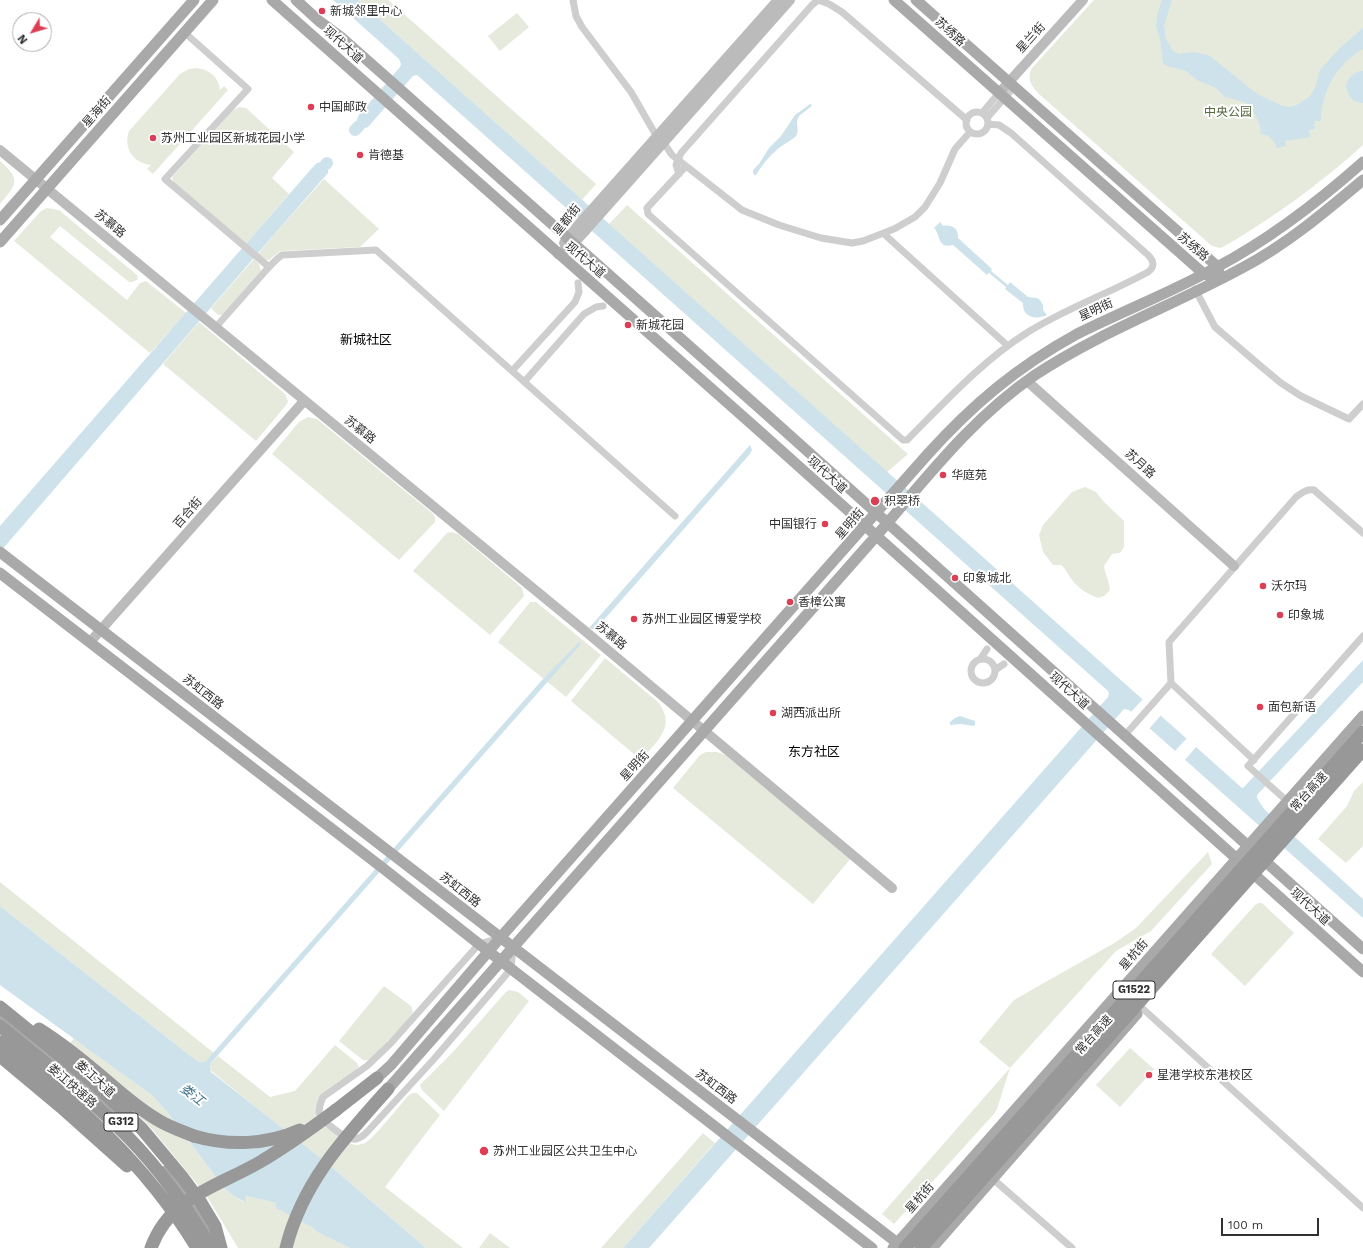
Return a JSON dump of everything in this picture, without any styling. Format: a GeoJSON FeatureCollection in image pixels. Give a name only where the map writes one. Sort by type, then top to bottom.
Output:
{"type":"FeatureCollection","features":[{"type":"Feature","properties":{"kind":"highway","name":"常台高速"},"geometry":{"type":"LineString","coordinates":[[900,1247],[1363,732]]}},
{"type":"Feature","properties":{"kind":"highway","name":"常台高速"},"geometry":{"type":"LineString","coordinates":[[921,1248],[1363,750]]}},
{"type":"Feature","properties":{"kind":"highway"},"geometry":{"type":"LineString","coordinates":[[0,1004],[53,1038],[150,1115],[167,1125],[194,1136],[229,1142],[258,1142],[297,1132],[336,1110]]}},
{"type":"Feature","properties":{"kind":"highway"},"geometry":{"type":"LineString","coordinates":[[0,1007],[123,1109],[159,1148],[200,1201],[215,1226],[220,1248]]}},
{"type":"Feature","properties":{"kind":"highway","name":"娄江快速路"},"geometry":{"type":"LineString","coordinates":[[0,1026],[80,1092],[130,1139],[180,1200],[211,1248]]}},
{"type":"Feature","properties":{"kind":"highway","name":"娄江快速路"},"geometry":{"type":"LineString","coordinates":[[0,1042],[72,1101],[121,1149],[160,1194],[180,1221],[197,1248]]}},
{"type":"Feature","properties":{"kind":"highway"},"geometry":{"type":"LineString","coordinates":[[0,1056],[136,1173]]}},
{"type":"Feature","properties":{"kind":"highway"},"geometry":{"type":"LineString","coordinates":[[151,1248],[162,1225],[180,1206],[205,1190],[274,1153],[336,1110],[377,1078]]}},
{"type":"Feature","properties":{"kind":"highway"},"geometry":{"type":"LineString","coordinates":[[286,1248],[295,1220],[312,1184],[328,1158],[388,1089]]}},
{"type":"Feature","properties":{"kind":"main road","name":"星海街"},"geometry":{"type":"LineString","coordinates":[[0,220],[194,0]]}},
{"type":"Feature","properties":{"kind":"main road","name":"星海街"},"geometry":{"type":"LineString","coordinates":[[0,242],[213,0]]}},
{"type":"Feature","properties":{"kind":"main road","name":"现代大道"},"geometry":{"type":"LineString","coordinates":[[272,0],[756,428],[1363,972]]}},
{"type":"Feature","properties":{"kind":"main road","name":"现代大道"},"geometry":{"type":"LineString","coordinates":[[296,0],[403,92],[1096,709],[1363,949]]}},
{"type":"Feature","properties":{"kind":"main road","name":"星都街"},"geometry":{"type":"LineString","coordinates":[[558,254],[660,139],[778,0]]}},
{"type":"Feature","properties":{"kind":"main road","name":"星都街"},"geometry":{"type":"LineString","coordinates":[[660,139],[790,0]]}},
{"type":"Feature","properties":{"kind":"main road","name":"苏绣路"},"geometry":{"type":"LineString","coordinates":[[894,0],[1204,274],[1220,280],[1218,267],[916,0]]}},
{"type":"Feature","properties":{"kind":"main road","name":"星兰街"},"geometry":{"type":"LineString","coordinates":[[1002,96],[1082,0]]}},
{"type":"Feature","properties":{"kind":"main road","name":"苏慕路"},"geometry":{"type":"LineString","coordinates":[[0,150],[579,626],[892,888]]}},
{"type":"Feature","properties":{"kind":"main road","name":"星明街"},"geometry":{"type":"LineString","coordinates":[[377,1078],[391,1065],[500,938],[864,526],[968,412],[990,392],[1027,364],[1076,334],[1218,267],[1258,243],[1332,189],[1363,162]]}},
{"type":"Feature","properties":{"kind":"main road"},"geometry":{"type":"LineString","coordinates":[[388,1089],[876,537],[937,465],[977,422],[998,403],[1027,381],[1084,345],[1196,292],[1256,260],[1282,243],[1340,200],[1363,180]]}},
{"type":"Feature","properties":{"kind":"main road","name":"苏月路"},"geometry":{"type":"LineString","coordinates":[[1027,381],[1234,566]]}},
{"type":"Feature","properties":{"kind":"main road","name":"百合街"},"geometry":{"type":"LineString","coordinates":[[90,642],[304,401]]}},
{"type":"Feature","properties":{"kind":"main road","name":"苏虹西路"},"geometry":{"type":"LineString","coordinates":[[1,552],[752,1131],[900,1247]]}},
{"type":"Feature","properties":{"kind":"main road"},"geometry":{"type":"LineString","coordinates":[[0,573],[872,1248]]}},
{"type":"Feature","properties":{"kind":"main road","name":"星杭街"},"geometry":{"type":"LineString","coordinates":[[900,1247],[1236,858],[1363,716]]}},
{"type":"Feature","properties":{"kind":"main road"},"geometry":{"type":"LineString","coordinates":[[932,1248],[1363,758]]}},
{"type":"Feature","properties":{"kind":"main road","name":"娄江大道"},"geometry":{"type":"LineString","coordinates":[[0,1017],[66,1070],[135,1136],[176,1183],[220,1248]]}},
{"type":"Feature","properties":{"kind":"main road","name":"G312"},"geometry":{"type":"LineString","coordinates":[[0,1050],[68,1106],[136,1173],[159,1202],[190,1248]]}},
{"type":"Feature","properties":{"kind":"street"},"geometry":{"type":"LineString","coordinates":[[573,0],[576,16],[582,27],[631,92],[660,139],[672,155],[685,167],[742,210],[799,232],[822,238],[852,243],[863,242],[884,234],[915,217],[925,207],[940,183],[955,150],[970,132]]}},
{"type":"Feature","properties":{"kind":"street"},"geometry":{"type":"LineString","coordinates":[[679,174],[676,165],[681,153],[818,0],[829,4],[842,12],[967,120]]}},
{"type":"Feature","properties":{"kind":"street"},"geometry":{"type":"LineString","coordinates":[[184,32],[248,89],[165,179],[268,267]]}},
{"type":"Feature","properties":{"kind":"street"},"geometry":{"type":"LineString","coordinates":[[685,167],[647,208],[648,214],[903,440],[907,440],[969,379],[1008,346],[1050,320],[1152,269],[1153,264],[1148,255],[1011,133],[985,118],[977,112],[969,116],[967,120],[967,128],[970,132],[976,134],[982,133],[986,129],[985,118],[1002,96]]}},
{"type":"Feature","properties":{"kind":"street"},"geometry":{"type":"LineString","coordinates":[[884,234],[1008,346]]}},
{"type":"Feature","properties":{"kind":"street"},"geometry":{"type":"LineString","coordinates":[[216,328],[268,267],[277,258],[285,254],[376,250],[675,516]]}},
{"type":"Feature","properties":{"kind":"street"},"geometry":{"type":"LineString","coordinates":[[1191,280],[1215,326],[1281,383],[1301,396],[1349,419],[1363,404]]}},
{"type":"Feature","properties":{"kind":"street"},"geometry":{"type":"LineString","coordinates":[[512,371],[575,302],[579,292],[578,283]]}},
{"type":"Feature","properties":{"kind":"street"},"geometry":{"type":"LineString","coordinates":[[524,382],[584,314],[596,307],[603,306]]}},
{"type":"Feature","properties":{"kind":"street"},"geometry":{"type":"LineString","coordinates":[[1125,735],[1155,703],[1171,683],[1169,642],[1296,497],[1309,489],[1314,490],[1363,533]]}},
{"type":"Feature","properties":{"kind":"street"},"geometry":{"type":"LineString","coordinates":[[1287,801],[1248,766],[1363,636]]}},
{"type":"Feature","properties":{"kind":"street"},"geometry":{"type":"LineString","coordinates":[[981,658],[986,658],[992,663],[995,670],[993,678],[987,683],[979,683],[975,680],[972,677],[970,669],[974,662],[981,658],[988,649]]}},
{"type":"Feature","properties":{"kind":"street"},"geometry":{"type":"LineString","coordinates":[[995,670],[1004,664]]}},
{"type":"Feature","properties":{"kind":"street"},"geometry":{"type":"LineString","coordinates":[[1171,683],[1254,760]]}},
{"type":"Feature","properties":{"kind":"street"},"geometry":{"type":"LineString","coordinates":[[500,938],[479,944],[391,1043],[366,1066],[323,1097],[319,1112],[326,1122],[347,1137],[356,1139],[364,1135],[434,1059],[512,969],[513,948]]}},
{"type":"Feature","properties":{"kind":"street"},"geometry":{"type":"LineString","coordinates":[[1142,1008],[1363,1208]]}},
{"type":"Feature","properties":{"kind":"street"},"geometry":{"type":"LineString","coordinates":[[993,1179],[1072,1248]]}},
{"type":"Feature","properties":{"kind":"green space"},"geometry":{"type":"Polygon","coordinates":[[[358,0],[388,0],[596,184],[582,200],[358,0]]]}},
{"type":"Feature","properties":{"kind":"green space","name":"中央公园"},"geometry":{"type":"Polygon","coordinates":[[[1094,0],[1363,0],[1363,145],[1296,200],[1223,247],[1220,248],[1212,246],[1040,95],[1031,83],[1030,72],[1032,68],[1094,0]]]}},
{"type":"Feature","properties":{"kind":"green space"},"geometry":{"type":"Polygon","coordinates":[[[517,13],[529,27],[500,51],[488,36],[517,13]]]}},
{"type":"Feature","properties":{"kind":"green space"},"geometry":{"type":"Polygon","coordinates":[[[196,68],[205,70],[212,74],[218,81],[220,90],[224,86],[228,90],[153,174],[147,169],[151,165],[139,161],[131,154],[127,143],[129,131],[180,74],[189,69],[196,68]]]}},
{"type":"Feature","properties":{"kind":"green space"},"geometry":{"type":"Polygon","coordinates":[[[239,107],[246,108],[294,152],[272,178],[289,194],[245,245],[174,183],[172,178],[233,110],[239,107]]]}},
{"type":"Feature","properties":{"kind":"green space"},"geometry":{"type":"Polygon","coordinates":[[[0,161],[12,173],[14,182],[10,192],[0,204],[0,161]]]}},
{"type":"Feature","properties":{"kind":"green space"},"geometry":{"type":"Polygon","coordinates":[[[324,179],[379,229],[360,247],[280,251],[269,260],[264,260],[258,254],[324,179]]]}},
{"type":"Feature","properties":{"kind":"green space"},"geometry":{"type":"Polygon","coordinates":[[[627,205],[908,454],[887,472],[609,224],[627,205]]]}},
{"type":"Feature","properties":{"kind":"green space"},"geometry":{"type":"Polygon","coordinates":[[[47,208],[59,210],[137,275],[138,279],[133,282],[129,282],[60,226],[50,237],[127,300],[140,283],[146,281],[186,313],[150,353],[14,241],[41,211],[47,208]]]}},
{"type":"Feature","properties":{"kind":"green space"},"geometry":{"type":"Polygon","coordinates":[[[254,259],[259,264],[261,271],[222,315],[218,315],[211,308],[254,259]]]}},
{"type":"Feature","properties":{"kind":"green space"},"geometry":{"type":"Polygon","coordinates":[[[199,322],[285,394],[288,401],[287,404],[256,441],[163,364],[199,322]]]}},
{"type":"Feature","properties":{"kind":"green space"},"geometry":{"type":"Polygon","coordinates":[[[308,417],[317,419],[435,517],[435,522],[399,560],[272,454],[299,422],[308,417]]]}},
{"type":"Feature","properties":{"kind":"green space"},"geometry":{"type":"Polygon","coordinates":[[[1085,487],[1096,492],[1124,521],[1124,547],[1120,553],[1112,554],[1104,566],[1110,590],[1104,596],[1098,598],[1087,593],[1078,586],[1061,565],[1053,565],[1043,552],[1039,535],[1043,525],[1072,492],[1085,487]]]}},
{"type":"Feature","properties":{"kind":"green space"},"geometry":{"type":"Polygon","coordinates":[[[451,532],[458,534],[522,588],[524,596],[490,635],[413,571],[447,533],[451,532]]]}},
{"type":"Feature","properties":{"kind":"green space"},"geometry":{"type":"Polygon","coordinates":[[[530,602],[536,602],[601,655],[566,697],[498,642],[530,602]]]}},
{"type":"Feature","properties":{"kind":"green space"},"geometry":{"type":"Polygon","coordinates":[[[605,658],[658,702],[666,719],[663,733],[641,760],[571,701],[605,658]]]}},
{"type":"Feature","properties":{"kind":"green space"},"geometry":{"type":"Polygon","coordinates":[[[706,752],[717,752],[725,755],[851,858],[813,904],[673,788],[700,755],[706,752]]]}},
{"type":"Feature","properties":{"kind":"green space"},"geometry":{"type":"Polygon","coordinates":[[[1363,782],[1363,846],[1346,863],[1318,839],[1347,806],[1354,791],[1363,782]]]}},
{"type":"Feature","properties":{"kind":"green space"},"geometry":{"type":"Polygon","coordinates":[[[1208,852],[1212,864],[1151,931],[1116,951],[1010,1068],[979,1042],[1014,1000],[1116,942],[1136,928],[1208,852]]]}},
{"type":"Feature","properties":{"kind":"green space"},"geometry":{"type":"Polygon","coordinates":[[[0,882],[214,1053],[205,1062],[197,1061],[0,906],[0,882]]]}},
{"type":"Feature","properties":{"kind":"green space"},"geometry":{"type":"Polygon","coordinates":[[[1262,903],[1294,933],[1245,986],[1211,954],[1255,905],[1262,903]]]}},
{"type":"Feature","properties":{"kind":"green space"},"geometry":{"type":"Polygon","coordinates":[[[384,986],[411,1006],[413,1012],[406,1022],[374,1055],[368,1060],[363,1060],[339,1041],[384,986]]]}},
{"type":"Feature","properties":{"kind":"green space"},"geometry":{"type":"Polygon","coordinates":[[[509,990],[518,992],[529,1001],[444,1111],[422,1090],[420,1085],[453,1052],[509,990]]]}},
{"type":"Feature","properties":{"kind":"green space"},"geometry":{"type":"Polygon","coordinates":[[[74,1038],[153,1096],[167,1112],[225,1189],[234,1196],[244,1202],[246,1196],[276,1203],[317,1232],[350,1248],[238,1248],[206,1195],[151,1128],[137,1114],[63,1053],[74,1038]]]}},
{"type":"Feature","properties":{"kind":"green space"},"geometry":{"type":"Polygon","coordinates":[[[335,1045],[357,1063],[359,1067],[316,1107],[346,1141],[356,1145],[365,1143],[409,1095],[413,1093],[417,1093],[440,1115],[385,1187],[463,1248],[426,1248],[334,1169],[308,1150],[210,1070],[211,1063],[218,1056],[270,1097],[295,1091],[335,1045]]]}},
{"type":"Feature","properties":{"kind":"green space"},"geometry":{"type":"Polygon","coordinates":[[[1130,1048],[1154,1069],[1120,1107],[1096,1085],[1130,1048]]]}},
{"type":"Feature","properties":{"kind":"green space"},"geometry":{"type":"Polygon","coordinates":[[[1010,1068],[994,1114],[894,1224],[882,1214],[1010,1068]]]}},
{"type":"Feature","properties":{"kind":"green space"},"geometry":{"type":"Polygon","coordinates":[[[703,1133],[715,1143],[623,1248],[601,1248],[703,1133]]]}},
{"type":"Feature","properties":{"kind":"green space"},"geometry":{"type":"Polygon","coordinates":[[[490,1233],[510,1248],[479,1248],[490,1233]]]}},
{"type":"Feature","properties":{"kind":"water"},"geometry":{"type":"Polygon","coordinates":[[[333,0],[358,0],[1242,788],[1363,660],[1363,682],[1257,795],[1257,798],[1264,809],[1363,899],[1363,918],[1129,710],[1124,709],[649,1248],[623,1248],[1108,697],[1109,694],[1108,691],[417,75],[413,76],[368,127],[365,128],[359,126],[357,120],[358,116],[401,64],[399,59],[333,0]]]}},
{"type":"Feature","properties":{"kind":"water"},"geometry":{"type":"Polygon","coordinates":[[[1162,0],[1172,0],[1164,26],[1166,39],[1173,51],[1179,54],[1195,52],[1210,56],[1257,94],[1283,106],[1290,107],[1297,105],[1309,97],[1315,88],[1320,70],[1340,48],[1363,28],[1363,49],[1345,62],[1332,79],[1324,99],[1321,121],[1314,121],[1315,129],[1309,130],[1310,137],[1285,141],[1286,146],[1277,148],[1271,138],[1260,134],[1261,131],[1259,123],[1251,107],[1244,102],[1225,97],[1216,88],[1197,80],[1186,71],[1167,66],[1163,63],[1160,38],[1156,27],[1157,16],[1162,0]]]}},
{"type":"Feature","properties":{"kind":"water"},"geometry":{"type":"Polygon","coordinates":[[[1360,71],[1363,71],[1363,103],[1356,102],[1348,93],[1346,87],[1351,77],[1360,71]]]}},
{"type":"Feature","properties":{"kind":"water"},"geometry":{"type":"Polygon","coordinates":[[[810,104],[812,105],[798,118],[798,132],[796,136],[775,151],[756,175],[754,175],[753,170],[759,164],[769,148],[781,136],[795,115],[810,104]]]}},
{"type":"Feature","properties":{"kind":"water"},"geometry":{"type":"Polygon","coordinates":[[[321,162],[327,166],[328,173],[0,552],[0,526],[312,168],[317,163],[321,162]]]}},
{"type":"Feature","properties":{"kind":"water"},"geometry":{"type":"Polygon","coordinates":[[[940,222],[943,226],[954,228],[957,232],[958,238],[992,269],[991,271],[1008,285],[1010,282],[1028,297],[1037,298],[1040,300],[1043,305],[1043,310],[1047,315],[1043,317],[1035,317],[1028,315],[1023,308],[1023,303],[1005,289],[1006,287],[989,273],[987,275],[953,245],[944,245],[940,241],[934,228],[940,222]]]}},
{"type":"Feature","properties":{"kind":"water"},"geometry":{"type":"Polygon","coordinates":[[[750,445],[752,450],[749,455],[595,630],[589,628],[750,445]]]}},
{"type":"Feature","properties":{"kind":"water","name":"娄江"},"geometry":{"type":"Polygon","coordinates":[[[579,642],[581,644],[211,1063],[211,1072],[334,1169],[426,1248],[350,1248],[317,1232],[312,1227],[276,1208],[276,1203],[246,1196],[245,1202],[234,1196],[225,1189],[167,1112],[153,1096],[0,985],[0,906],[197,1061],[205,1062],[543,679],[579,642]]]}},
{"type":"Feature","properties":{"kind":"water"},"geometry":{"type":"Polygon","coordinates":[[[960,716],[975,721],[975,725],[950,725],[950,722],[960,716]]]}},
{"type":"Feature","properties":{"kind":"pier"},"geometry":{"type":"Polygon","coordinates":[[[1144,698],[1162,714],[1148,730],[1130,713],[1144,698]]]}},
{"type":"Feature","properties":{"kind":"pier"},"geometry":{"type":"Polygon","coordinates":[[[1188,737],[1197,746],[1184,761],[1174,752],[1188,737]]]}},
{"type":"Feature","properties":{"kind":"waterway"},"geometry":{"type":"LineString","coordinates":[[355,130],[359,126]]}},
{"type":"Feature","properties":{"kind":"place","name":"新城邻里中心"},"geometry":{"type":"Point","coordinates":[322,11]}},
{"type":"Feature","properties":{"kind":"place","name":"中国邮政"},"geometry":{"type":"Point","coordinates":[311,107]}},
{"type":"Feature","properties":{"kind":"place","name":"苏州工业园区新城花园小学"},"geometry":{"type":"Point","coordinates":[153,138]}},
{"type":"Feature","properties":{"kind":"place","name":"肯德基"},"geometry":{"type":"Point","coordinates":[360,155]}},
{"type":"Feature","properties":{"kind":"place","name":"新城花园"},"geometry":{"type":"Point","coordinates":[628,325]}},
{"type":"Feature","properties":{"kind":"place","name":"华庭苑"},"geometry":{"type":"Point","coordinates":[943,475]}},
{"type":"Feature","properties":{"kind":"place","name":"积翠桥"},"geometry":{"type":"Point","coordinates":[875,501]}},
{"type":"Feature","properties":{"kind":"place","name":"中国银行"},"geometry":{"type":"Point","coordinates":[825,524]}},
{"type":"Feature","properties":{"kind":"place","name":"印象城北"},"geometry":{"type":"Point","coordinates":[955,578]}},
{"type":"Feature","properties":{"kind":"place","name":"沃尔玛"},"geometry":{"type":"Point","coordinates":[1263,586]}},
{"type":"Feature","properties":{"kind":"place","name":"香樟公寓"},"geometry":{"type":"Point","coordinates":[790,602]}},
{"type":"Feature","properties":{"kind":"place","name":"印象城"},"geometry":{"type":"Point","coordinates":[1280,615]}},
{"type":"Feature","properties":{"kind":"place","name":"苏州工业园区博爱学校"},"geometry":{"type":"Point","coordinates":[634,619]}},
{"type":"Feature","properties":{"kind":"place","name":"面包新语"},"geometry":{"type":"Point","coordinates":[1260,707]}},
{"type":"Feature","properties":{"kind":"place","name":"湖西派出所"},"geometry":{"type":"Point","coordinates":[773,713]}},
{"type":"Feature","properties":{"kind":"place","name":"星港学校东港校区"},"geometry":{"type":"Point","coordinates":[1149,1075]}},
{"type":"Feature","properties":{"kind":"place","name":"苏州工业园区公共卫生中心"},"geometry":{"type":"Point","coordinates":[484,1151]}},
{"type":"Feature","properties":{"kind":"district","name":"新城社区"},"geometry":{"type":"Point","coordinates":[366,340]}},
{"type":"Feature","properties":{"kind":"district","name":"东方社区"},"geometry":{"type":"Point","coordinates":[814,752]}}]}
